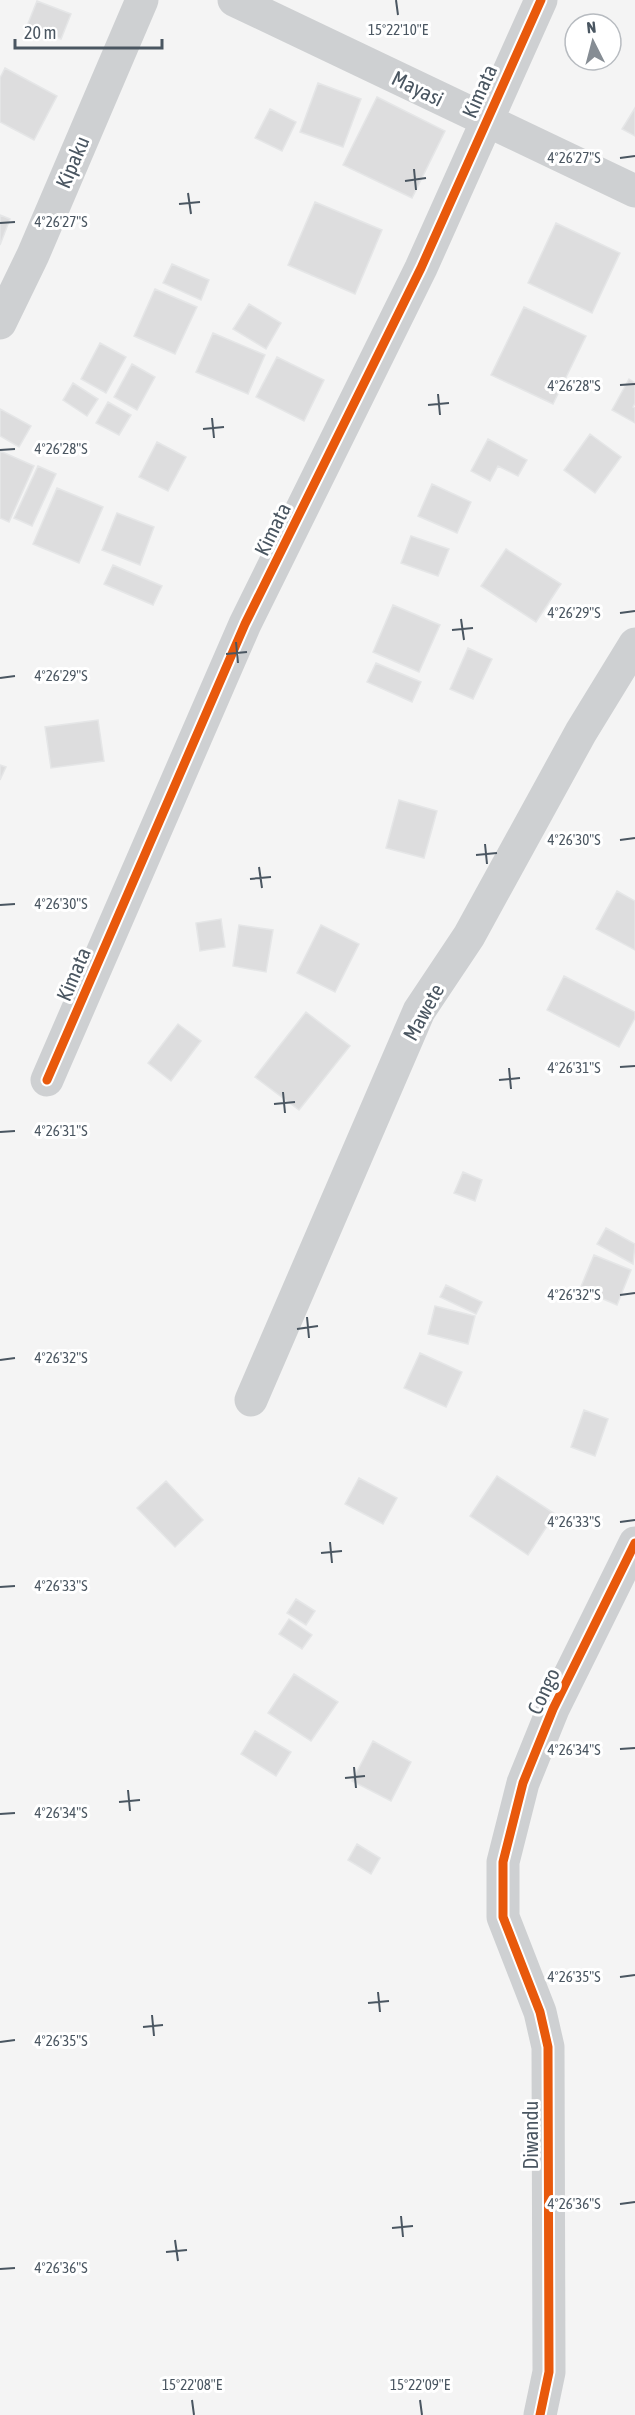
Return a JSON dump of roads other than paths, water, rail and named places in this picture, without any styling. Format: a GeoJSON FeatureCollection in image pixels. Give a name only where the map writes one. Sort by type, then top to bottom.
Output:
{"type":"FeatureCollection","features":[{"type":"Feature","properties":{"kind":"street","name":"Kipaku"},"geometry":{"type":"LineString","coordinates":[[0,322],[33,255],[142,0]]}},
{"type":"Feature","properties":{"kind":"street","name":"Mayasi"},"geometry":{"type":"LineString","coordinates":[[234,0],[635,192]]}},
{"type":"Feature","properties":{"kind":"street","name":"Kimata"},"geometry":{"type":"LineString","coordinates":[[47,1080],[245,624],[421,268],[541,0]]}},
{"type":"Feature","properties":{"kind":"street","name":"Mawete"},"geometry":{"type":"LineString","coordinates":[[251,1400],[419,1011],[469,936],[581,732],[635,644]]}},
{"type":"Feature","properties":{"kind":"street","name":"Congo"},"geometry":{"type":"LineString","coordinates":[[503,1862],[527,1772],[554,1709],[635,1543]]}},
{"type":"Feature","properties":{"kind":"street","name":"Diwandu"},"geometry":{"type":"LineString","coordinates":[[503,1862],[503,1917],[540,2012],[548,2047],[549,2372],[540,2415]]}}]}
